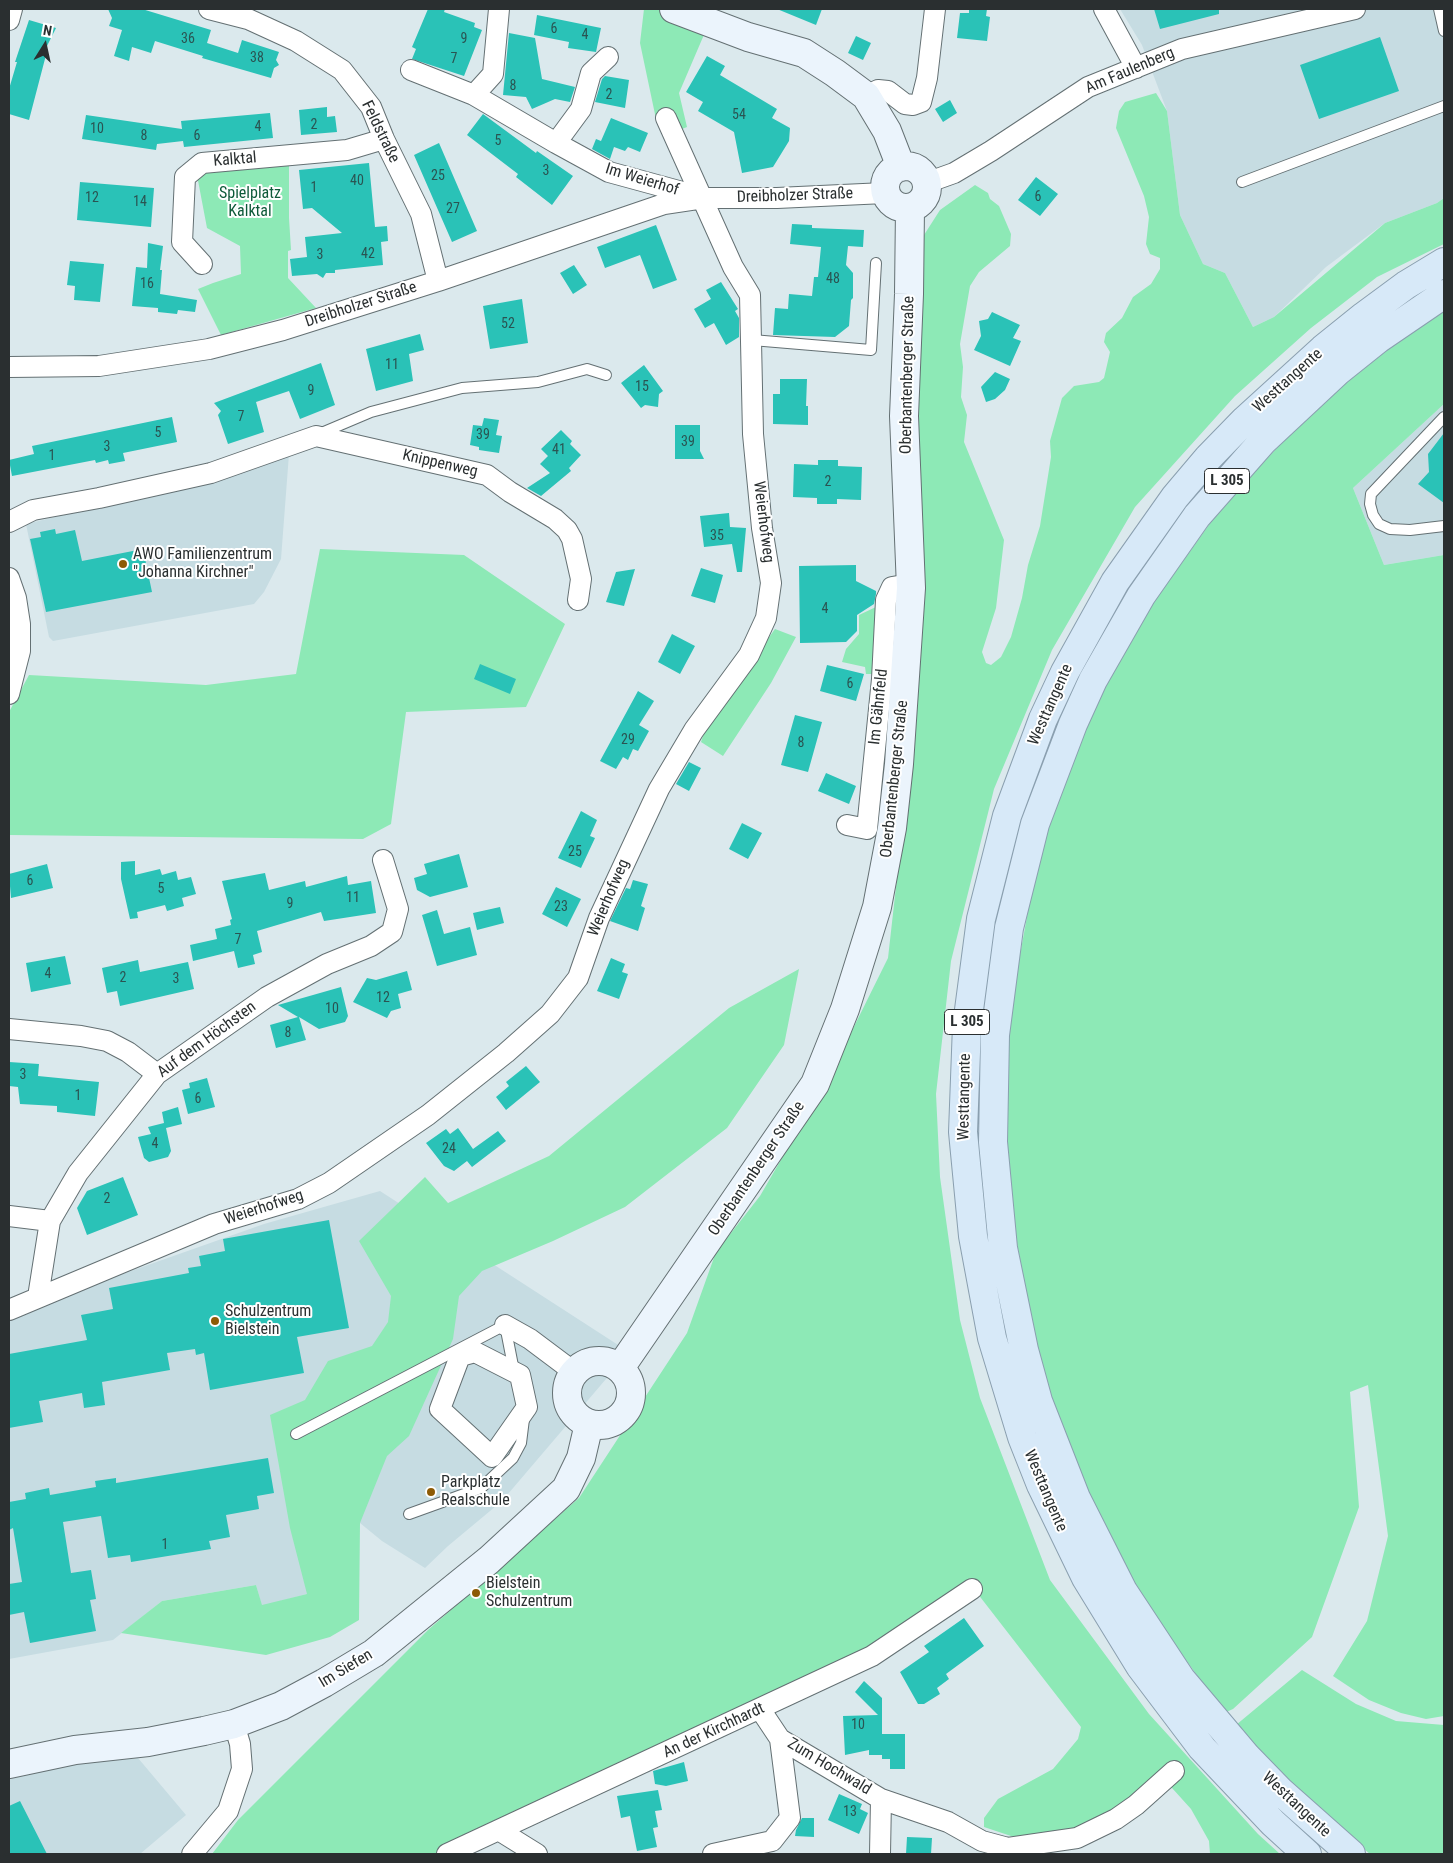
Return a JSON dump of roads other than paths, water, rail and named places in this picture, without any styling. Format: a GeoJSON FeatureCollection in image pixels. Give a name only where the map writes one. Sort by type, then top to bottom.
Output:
{"type":"FeatureCollection","features":[{"type":"Feature","properties":{"kind":"main road"},"geometry":{"type":"LineString","coordinates":[[674,9],[748,37],[804,53],[866,96],[887,131],[898,158],[895,170],[886,180],[886,193],[892,204],[904,208],[916,206],[924,196],[926,183],[924,177],[898,158],[822,83],[748,37]]}},
{"type":"Feature","properties":{"kind":"main road","name":"Oberbantenberger Straße"},"geometry":{"type":"LineString","coordinates":[[620,1368],[815,1084],[845,1008],[877,907],[892,828],[899,764],[911,588],[904,416],[910,208]]}},
{"type":"Feature","properties":{"kind":"main road","name":"Westtangente"},"geometry":{"type":"LineString","coordinates":[[1307,1854],[1237,1787],[1202,1748],[1145,1673],[1086,1578],[1041,1485],[1006,1387],[983,1296],[974,1245],[963,1132],[966,1025],[981,919],[1007,816],[1024,767],[1050,703],[1089,626],[1115,582],[1175,498],[1208,458],[1245,420],[1316,355],[1364,316],[1406,285],[1444,262]]}},
{"type":"Feature","properties":{"kind":"main road","name":"Westtangente"},"geometry":{"type":"LineString","coordinates":[[1351,1854],[1301,1811],[1252,1763],[1213,1720],[1181,1679],[1123,1591],[1076,1498],[1038,1400],[1024,1350],[1003,1248],[993,1142],[995,1035],[1009,928],[1035,824],[1072,724],[1098,671],[1136,604],[1197,516],[1263,441],[1338,371],[1378,339],[1444,294]]}},
{"type":"Feature","properties":{"kind":"main road"},"geometry":{"type":"LineString","coordinates":[[593,1361],[604,1361],[620,1368],[629,1380],[632,1391],[631,1402],[627,1411],[610,1424],[589,1424],[572,1412],[568,1402],[569,1381],[574,1372],[583,1365],[593,1361]]}},
{"type":"Feature","properties":{"kind":"main road","name":"Im Siefen"},"geometry":{"type":"LineString","coordinates":[[9,1764],[75,1750],[148,1742],[234,1724],[281,1706],[374,1653],[489,1560],[566,1489],[581,1458],[589,1424]]}},
{"type":"Feature","properties":{"kind":"street"},"geometry":{"type":"LineString","coordinates":[[9,20],[12,9]]}},
{"type":"Feature","properties":{"kind":"street","name":"Feldstraße"},"geometry":{"type":"LineString","coordinates":[[209,9],[248,19],[296,41],[342,70],[371,107],[384,140],[420,214],[438,281]]}},
{"type":"Feature","properties":{"kind":"street"},"geometry":{"type":"LineString","coordinates":[[474,95],[493,74],[499,9]]}},
{"type":"Feature","properties":{"kind":"street"},"geometry":{"type":"LineString","coordinates":[[866,96],[878,90],[888,91],[905,104],[912,106],[920,102],[927,78],[935,9]]}},
{"type":"Feature","properties":{"kind":"street"},"geometry":{"type":"LineString","coordinates":[[1104,9],[1136,68]]}},
{"type":"Feature","properties":{"kind":"street","name":"Am Faulenberg"},"geometry":{"type":"LineString","coordinates":[[926,183],[954,173],[976,160],[1088,87],[1182,49],[1355,9]]}},
{"type":"Feature","properties":{"kind":"street"},"geometry":{"type":"LineString","coordinates":[[556,143],[581,109],[591,73],[608,57]]}},
{"type":"Feature","properties":{"kind":"street","name":"Im Weierhof"},"geometry":{"type":"LineString","coordinates":[[411,70],[474,95],[609,172],[704,198]]}},
{"type":"Feature","properties":{"kind":"street"},"geometry":{"type":"LineString","coordinates":[[666,118],[704,198]]}},
{"type":"Feature","properties":{"kind":"street","name":"Kalktal"},"geometry":{"type":"LineString","coordinates":[[202,264],[182,242],[185,177],[202,163],[347,150],[384,140]]}},
{"type":"Feature","properties":{"kind":"street","name":"Dreibholzer Straße"},"geometry":{"type":"LineString","coordinates":[[9,367],[99,366],[194,352],[283,330],[438,281],[664,204],[704,198],[777,198],[886,193]]}},
{"type":"Feature","properties":{"kind":"street","name":"Weierhofweg"},"geometry":{"type":"LineString","coordinates":[[9,1310],[214,1224],[298,1199],[329,1183],[428,1115],[506,1052],[550,1014],[578,978],[598,918],[659,789],[694,730],[749,655],[766,618],[771,583],[762,528],[753,434],[750,295],[733,267],[704,198]]}},
{"type":"Feature","properties":{"kind":"street"},"geometry":{"type":"LineString","coordinates":[[9,522],[34,510],[99,498],[211,473],[316,436]]}},
{"type":"Feature","properties":{"kind":"street","name":"Knippenweg"},"geometry":{"type":"LineString","coordinates":[[316,436],[487,475],[510,492],[555,519],[567,530],[572,539],[581,579],[578,600]]}},
{"type":"Feature","properties":{"kind":"street"},"geometry":{"type":"LineString","coordinates":[[9,578],[16,598],[20,642],[14,678],[9,694]]}},
{"type":"Feature","properties":{"kind":"street","name":"Im Gähnfeld"},"geometry":{"type":"LineString","coordinates":[[848,825],[867,829],[882,679],[886,600],[892,587],[911,588]]}},
{"type":"Feature","properties":{"kind":"street","name":"Auf dem Höchsten"},"geometry":{"type":"LineString","coordinates":[[38,1297],[50,1221],[78,1173],[157,1074],[267,997],[327,964],[371,946],[392,932],[398,909],[383,860]]}},
{"type":"Feature","properties":{"kind":"street"},"geometry":{"type":"LineString","coordinates":[[9,1029],[81,1036],[107,1041],[128,1052],[157,1074]]}},
{"type":"Feature","properties":{"kind":"street"},"geometry":{"type":"LineString","coordinates":[[9,1216],[50,1221]]}},
{"type":"Feature","properties":{"kind":"street"},"geometry":{"type":"LineString","coordinates":[[504,1325],[530,1339],[574,1372]]}},
{"type":"Feature","properties":{"kind":"street"},"geometry":{"type":"LineString","coordinates":[[476,1352],[520,1375],[528,1407],[524,1412],[492,1457],[440,1409],[460,1356],[476,1352]]}},
{"type":"Feature","properties":{"kind":"street","name":"An der Kirchhardt"},"geometry":{"type":"LineString","coordinates":[[446,1854],[500,1831],[872,1656],[972,1589]]}},
{"type":"Feature","properties":{"kind":"street","name":"Zum Hochwald"},"geometry":{"type":"LineString","coordinates":[[760,1710],[780,1739],[881,1799],[948,1822],[982,1841],[1014,1851],[1077,1838],[1116,1819],[1136,1805],[1174,1771]]}},
{"type":"Feature","properties":{"kind":"street"},"geometry":{"type":"LineString","coordinates":[[192,1854],[228,1811],[242,1769],[240,1744],[234,1724]]}},
{"type":"Feature","properties":{"kind":"street"},"geometry":{"type":"LineString","coordinates":[[713,1854],[772,1841],[790,1818],[780,1739]]}},
{"type":"Feature","properties":{"kind":"street","name":"Zum Hochwald"},"geometry":{"type":"LineString","coordinates":[[880,1854],[881,1799]]}},
{"type":"Feature","properties":{"kind":"street"},"geometry":{"type":"LineString","coordinates":[[500,1831],[537,1854]]}},
{"type":"Feature","properties":{"kind":"lane"},"geometry":{"type":"LineString","coordinates":[[1439,9],[1444,31]]}},
{"type":"Feature","properties":{"kind":"lane"},"geometry":{"type":"LineString","coordinates":[[1242,182],[1444,106]]}},
{"type":"Feature","properties":{"kind":"lane"},"geometry":{"type":"LineString","coordinates":[[752,340],[871,350],[876,263]]}},
{"type":"Feature","properties":{"kind":"lane"},"geometry":{"type":"LineString","coordinates":[[316,436],[371,412],[462,388],[538,382],[587,369],[606,375]]}},
{"type":"Feature","properties":{"kind":"lane"},"geometry":{"type":"LineString","coordinates":[[1444,417],[1371,494],[1370,504],[1372,515],[1379,524],[1390,529],[1410,530],[1444,526]]}},
{"type":"Feature","properties":{"kind":"lane"},"geometry":{"type":"LineString","coordinates":[[296,1434],[504,1325],[514,1372]]}},
{"type":"Feature","properties":{"kind":"lane"},"geometry":{"type":"LineString","coordinates":[[409,1514],[481,1488],[513,1458],[521,1442],[524,1412]]}},
{"type":"Feature","properties":{"kind":"place","name":"AWO Familienzentrum \"Johanna Kirchner\""},"geometry":{"type":"Point","coordinates":[123,564]}},
{"type":"Feature","properties":{"kind":"place","name":"Schulzentrum Bielstein"},"geometry":{"type":"Point","coordinates":[215,1321]}},
{"type":"Feature","properties":{"kind":"place","name":"Parkplatz Realschule"},"geometry":{"type":"Point","coordinates":[431,1492]}},
{"type":"Feature","properties":{"kind":"place","name":"Bielstein Schulzentrum"},"geometry":{"type":"Point","coordinates":[476,1593]}},
{"type":"Feature","properties":{"kind":"park label","name":"Spielplatz Kalktal"},"geometry":{"type":"Point","coordinates":[250,203]}}]}
